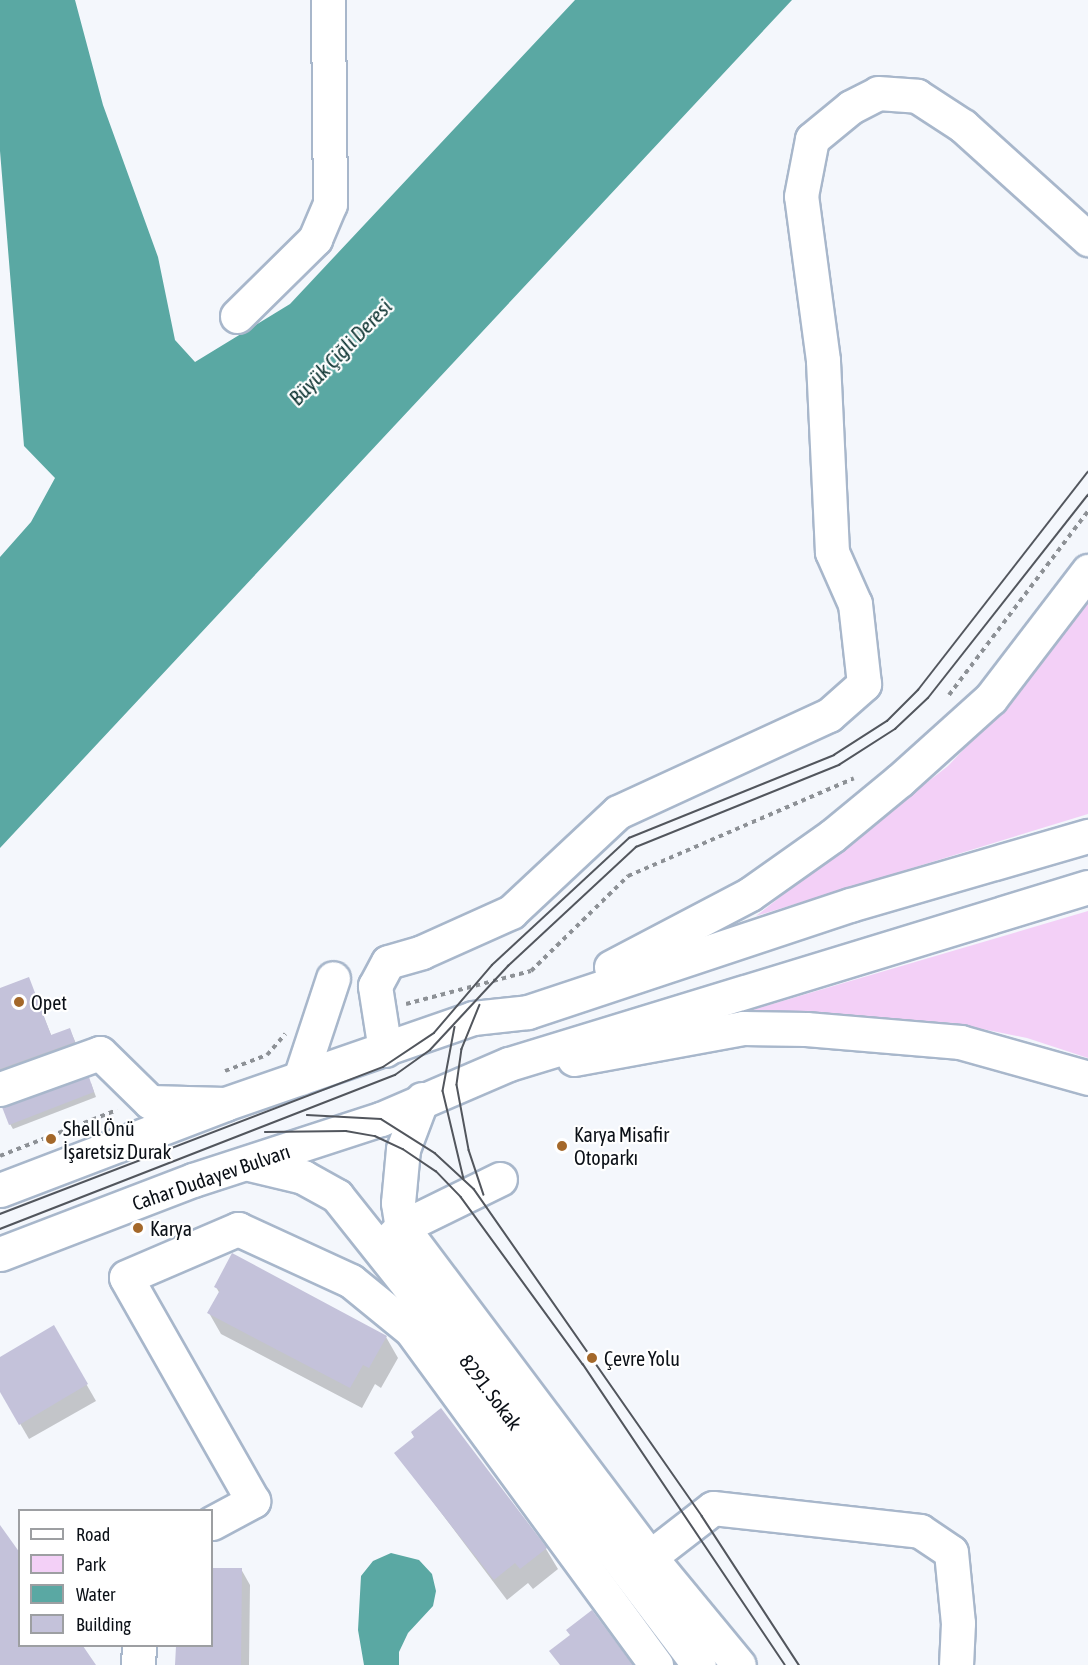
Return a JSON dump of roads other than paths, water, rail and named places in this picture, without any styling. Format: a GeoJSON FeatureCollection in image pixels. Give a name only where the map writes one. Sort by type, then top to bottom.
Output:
{"type":"FeatureCollection","features":[{"type":"Feature","properties":{"kind":"main road"},"geometry":{"type":"LineString","coordinates":[[237,316],[315,239],[330,204],[328,0]]}},
{"type":"Feature","properties":{"kind":"main road"},"geometry":{"type":"LineString","coordinates":[[385,1050],[375,986],[388,962],[422,952],[511,912],[618,812],[829,715],[864,684],[855,604],[832,552],[823,360],[801,196],[812,139],[851,107],[878,93],[917,96],[963,126],[1088,239]]}},
{"type":"Feature","properties":{"kind":"main road"},"geometry":{"type":"LineString","coordinates":[[528,1012],[750,894],[832,836],[991,698],[1088,571]]}},
{"type":"Feature","properties":{"kind":"main road"},"geometry":{"type":"LineString","coordinates":[[0,1190],[225,1104],[473,1018],[528,1012],[850,905],[1088,836]]}},
{"type":"Feature","properties":{"kind":"main road"},"geometry":{"type":"LineString","coordinates":[[509,1064],[1088,887]]}},
{"type":"Feature","properties":{"kind":"main road"},"geometry":{"type":"LineString","coordinates":[[300,1078],[333,978]]}},
{"type":"Feature","properties":{"kind":"main road"},"geometry":{"type":"LineString","coordinates":[[509,1064],[596,1058],[743,1028],[806,1029],[960,1042],[1088,1078]]}},
{"type":"Feature","properties":{"kind":"main road"},"geometry":{"type":"LineString","coordinates":[[0,1089],[100,1053],[150,1102],[225,1104]]}},
{"type":"Feature","properties":{"kind":"main road","name":"Cahar Dudayev Bulvarı"},"geometry":{"type":"LineString","coordinates":[[0,1254],[193,1180],[249,1164],[381,1119],[422,1099],[509,1064]]}},
{"type":"Feature","properties":{"kind":"main road"},"geometry":{"type":"LineString","coordinates":[[390,1238],[398,1203],[403,1149],[422,1099]]}},
{"type":"Feature","properties":{"kind":"main road","name":"8291. Sokak"},"geometry":{"type":"LineString","coordinates":[[249,1164],[303,1177],[337,1196],[390,1238],[639,1565],[699,1665]]}},
{"type":"Feature","properties":{"kind":"main road"},"geometry":{"type":"LineString","coordinates":[[351,1281],[390,1238],[500,1179]]}},
{"type":"Feature","properties":{"kind":"main road"},"geometry":{"type":"LineString","coordinates":[[213,1522],[253,1501],[126,1276],[238,1229],[351,1281],[411,1330],[656,1665]]}},
{"type":"Feature","properties":{"kind":"main road"},"geometry":{"type":"LineString","coordinates":[[639,1565],[712,1508],[920,1531],[951,1552],[958,1623],[956,1665]]}},
{"type":"Feature","properties":{"kind":"main road","name":"8291. Sokak"},"geometry":{"type":"LineString","coordinates":[[639,1565],[739,1665]]}},
{"type":"Feature","properties":{"kind":"main road"},"geometry":{"type":"LineString","coordinates":[[138,1665],[139,1647]]}},
{"type":"Feature","properties":{"kind":"water","name":"Büyük Çiğli Deresi"},"geometry":{"type":"Polygon","coordinates":[[[0,0],[75,0],[103,105],[158,257],[175,340],[195,362],[290,304],[575,0],[792,0],[0,848],[0,557],[31,522],[55,478],[24,446],[0,151],[0,0]]]}},
{"type":"Feature","properties":{"kind":"water"},"geometry":{"type":"Polygon","coordinates":[[[391,1553],[419,1560],[432,1574],[436,1591],[433,1606],[408,1633],[399,1652],[399,1665],[364,1665],[358,1630],[361,1576],[373,1561],[391,1553]]]}},
{"type":"Feature","properties":{"kind":"tram line"},"geometry":{"type":"LineString","coordinates":[[0,1214],[383,1067],[434,1033],[492,965],[629,838],[834,755],[887,721],[918,690],[1088,472]]}},
{"type":"Feature","properties":{"kind":"tram line"},"geometry":{"type":"LineString","coordinates":[[0,1229],[395,1075],[430,1050],[508,966],[636,847],[839,765],[895,729],[928,698],[1088,495]]}},
{"type":"Feature","properties":{"kind":"tram line"},"geometry":{"type":"LineString","coordinates":[[480,1005],[462,1049],[457,1085],[469,1150],[484,1195]]}},
{"type":"Feature","properties":{"kind":"tram line"},"geometry":{"type":"LineString","coordinates":[[455,1027],[443,1091],[464,1179]]}},
{"type":"Feature","properties":{"kind":"tram line"},"geometry":{"type":"LineString","coordinates":[[307,1115],[381,1119],[435,1153],[474,1189],[702,1516],[799,1665]]}},
{"type":"Feature","properties":{"kind":"tram line"},"geometry":{"type":"LineString","coordinates":[[265,1132],[346,1131],[375,1136],[403,1149],[436,1171],[461,1197],[583,1364],[785,1665]]}},
{"type":"Feature","properties":{"kind":"place","name":"Opet"},"geometry":{"type":"Point","coordinates":[19,1002]}},
{"type":"Feature","properties":{"kind":"place","name":"Shell Önü İşaretsiz Durak"},"geometry":{"type":"Point","coordinates":[51,1139]}},
{"type":"Feature","properties":{"kind":"place","name":"Karya Misafir Otoparkı"},"geometry":{"type":"Point","coordinates":[562,1146]}},
{"type":"Feature","properties":{"kind":"place","name":"Karya"},"geometry":{"type":"Point","coordinates":[138,1228]}},
{"type":"Feature","properties":{"kind":"place","name":"Çevre Yolu"},"geometry":{"type":"Point","coordinates":[592,1358]}}]}
